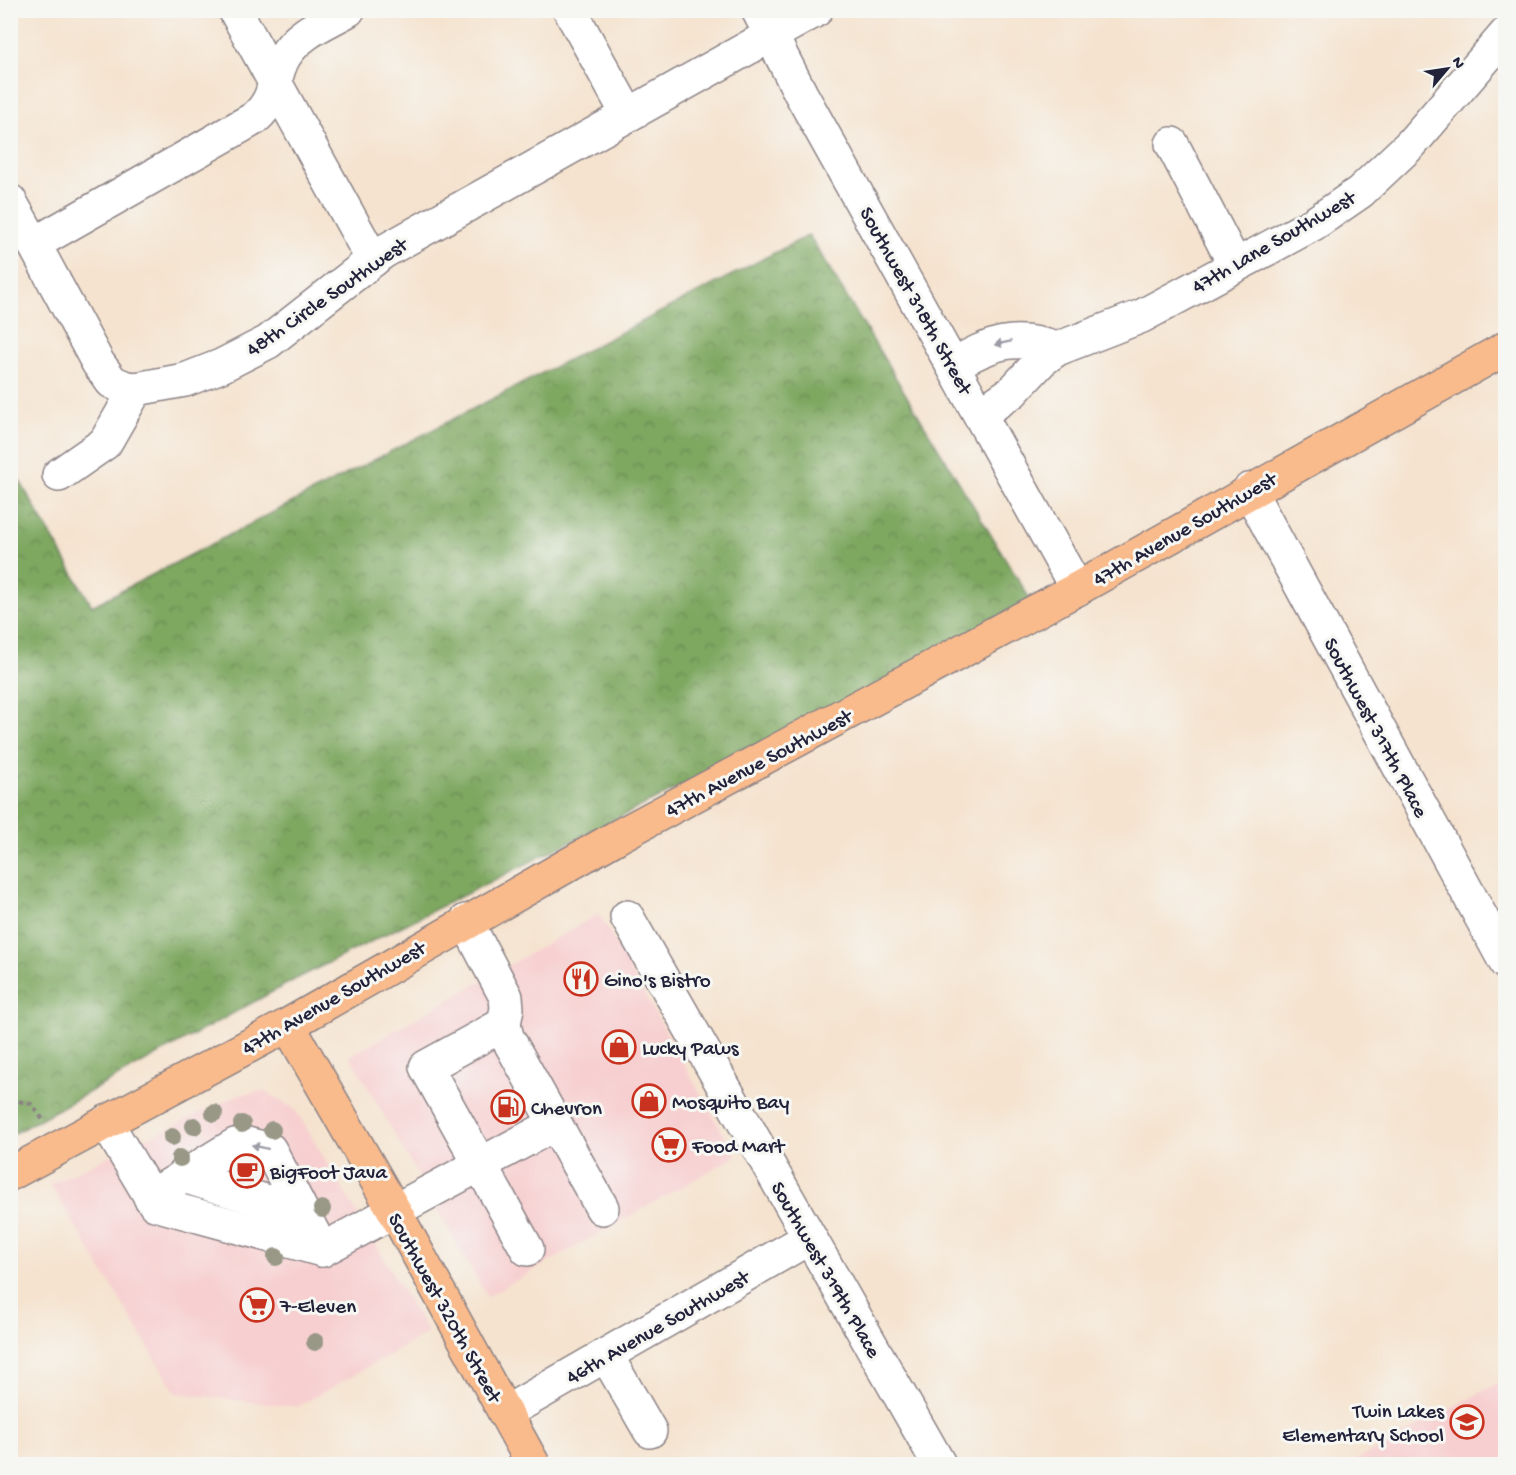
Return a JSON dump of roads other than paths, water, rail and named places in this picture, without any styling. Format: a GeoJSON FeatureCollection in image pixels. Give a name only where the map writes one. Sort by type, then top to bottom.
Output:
{"type":"FeatureCollection","features":[{"type":"Feature","properties":{"kind":"main road","name":"47th Avenue Southwest"},"geometry":{"type":"LineString","coordinates":[[10,1174],[288,1024],[466,921],[1077,589],[1249,490],[1506,348]]}},
{"type":"Feature","properties":{"kind":"main road","name":"Southwest 320th Street"},"geometry":{"type":"LineString","coordinates":[[288,1024],[395,1212],[533,1464]]}},
{"type":"Feature","properties":{"kind":"street"},"geometry":{"type":"LineString","coordinates":[[235,10],[373,260]]}},
{"type":"Feature","properties":{"kind":"street"},"geometry":{"type":"LineString","coordinates":[[34,244],[247,124],[264,110],[276,84],[279,69],[292,45],[304,35],[348,10]]}},
{"type":"Feature","properties":{"kind":"street"},"geometry":{"type":"LineString","coordinates":[[570,10],[627,115]]}},
{"type":"Feature","properties":{"kind":"street","name":"48th Circle Southwest"},"geometry":{"type":"LineString","coordinates":[[136,389],[201,374],[268,342],[373,260],[627,115],[764,23],[816,10]]}},
{"type":"Feature","properties":{"kind":"street","name":"Southwest 318th Street"},"geometry":{"type":"LineString","coordinates":[[764,23],[1077,589]]}},
{"type":"Feature","properties":{"kind":"street","name":"47th Lane Southwest"},"geometry":{"type":"LineString","coordinates":[[980,414],[1012,392],[1042,360],[1057,350],[1142,316],[1315,223],[1360,192],[1411,144],[1506,34]]}},
{"type":"Feature","properties":{"kind":"street"},"geometry":{"type":"LineString","coordinates":[[1172,144],[1236,265]]}},
{"type":"Feature","properties":{"kind":"street"},"geometry":{"type":"LineString","coordinates":[[10,201],[105,375],[118,386],[136,389],[105,443],[59,476]]}},
{"type":"Feature","properties":{"kind":"street"},"geometry":{"type":"LineString","coordinates":[[953,365],[977,352],[1005,342],[1028,340],[1057,350]]}},
{"type":"Feature","properties":{"kind":"street","name":"Southwest 317th Place"},"geometry":{"type":"LineString","coordinates":[[1249,490],[1506,963]]}},
{"type":"Feature","properties":{"kind":"street","name":"Southwest 319th Place"},"geometry":{"type":"LineString","coordinates":[[627,917],[939,1464]]}},
{"type":"Feature","properties":{"kind":"street"},"geometry":{"type":"LineString","coordinates":[[466,921],[506,997],[507,1008],[504,1024],[508,1040],[602,1208]]}},
{"type":"Feature","properties":{"kind":"street"},"geometry":{"type":"LineString","coordinates":[[504,1024],[426,1067],[526,1250]]}},
{"type":"Feature","properties":{"kind":"street"},"geometry":{"type":"LineString","coordinates":[[105,1122],[155,1204],[322,1250],[555,1124]]}},
{"type":"Feature","properties":{"kind":"street"},"geometry":{"type":"LineString","coordinates":[[150,1197],[235,1145],[247,1144],[270,1150],[322,1250]]}},
{"type":"Feature","properties":{"kind":"street"},"geometry":{"type":"LineString","coordinates":[[183,1176],[301,1212]]}},
{"type":"Feature","properties":{"kind":"street","name":"46th Avenue Southwest"},"geometry":{"type":"LineString","coordinates":[[505,1413],[809,1238]]}},
{"type":"Feature","properties":{"kind":"street"},"geometry":{"type":"LineString","coordinates":[[606,1355],[651,1431]]}},
{"type":"Feature","properties":{"kind":"place","name":"Gino's Bistro"},"geometry":{"type":"Point","coordinates":[581,979]}},
{"type":"Feature","properties":{"kind":"place","name":"Lucky Paws"},"geometry":{"type":"Point","coordinates":[619,1047]}},
{"type":"Feature","properties":{"kind":"place","name":"Mosquito Bay"},"geometry":{"type":"Point","coordinates":[649,1101]}},
{"type":"Feature","properties":{"kind":"place","name":"Chevron"},"geometry":{"type":"Point","coordinates":[508,1107]}},
{"type":"Feature","properties":{"kind":"place","name":"Food Mart"},"geometry":{"type":"Point","coordinates":[669,1145]}},
{"type":"Feature","properties":{"kind":"place","name":"BigFoot Java"},"geometry":{"type":"Point","coordinates":[247,1171]}},
{"type":"Feature","properties":{"kind":"place","name":"7-Eleven"},"geometry":{"type":"Point","coordinates":[257,1305]}},
{"type":"Feature","properties":{"kind":"place","name":"Twin Lakes Elementary School"},"geometry":{"type":"Point","coordinates":[1467,1422]}}]}
